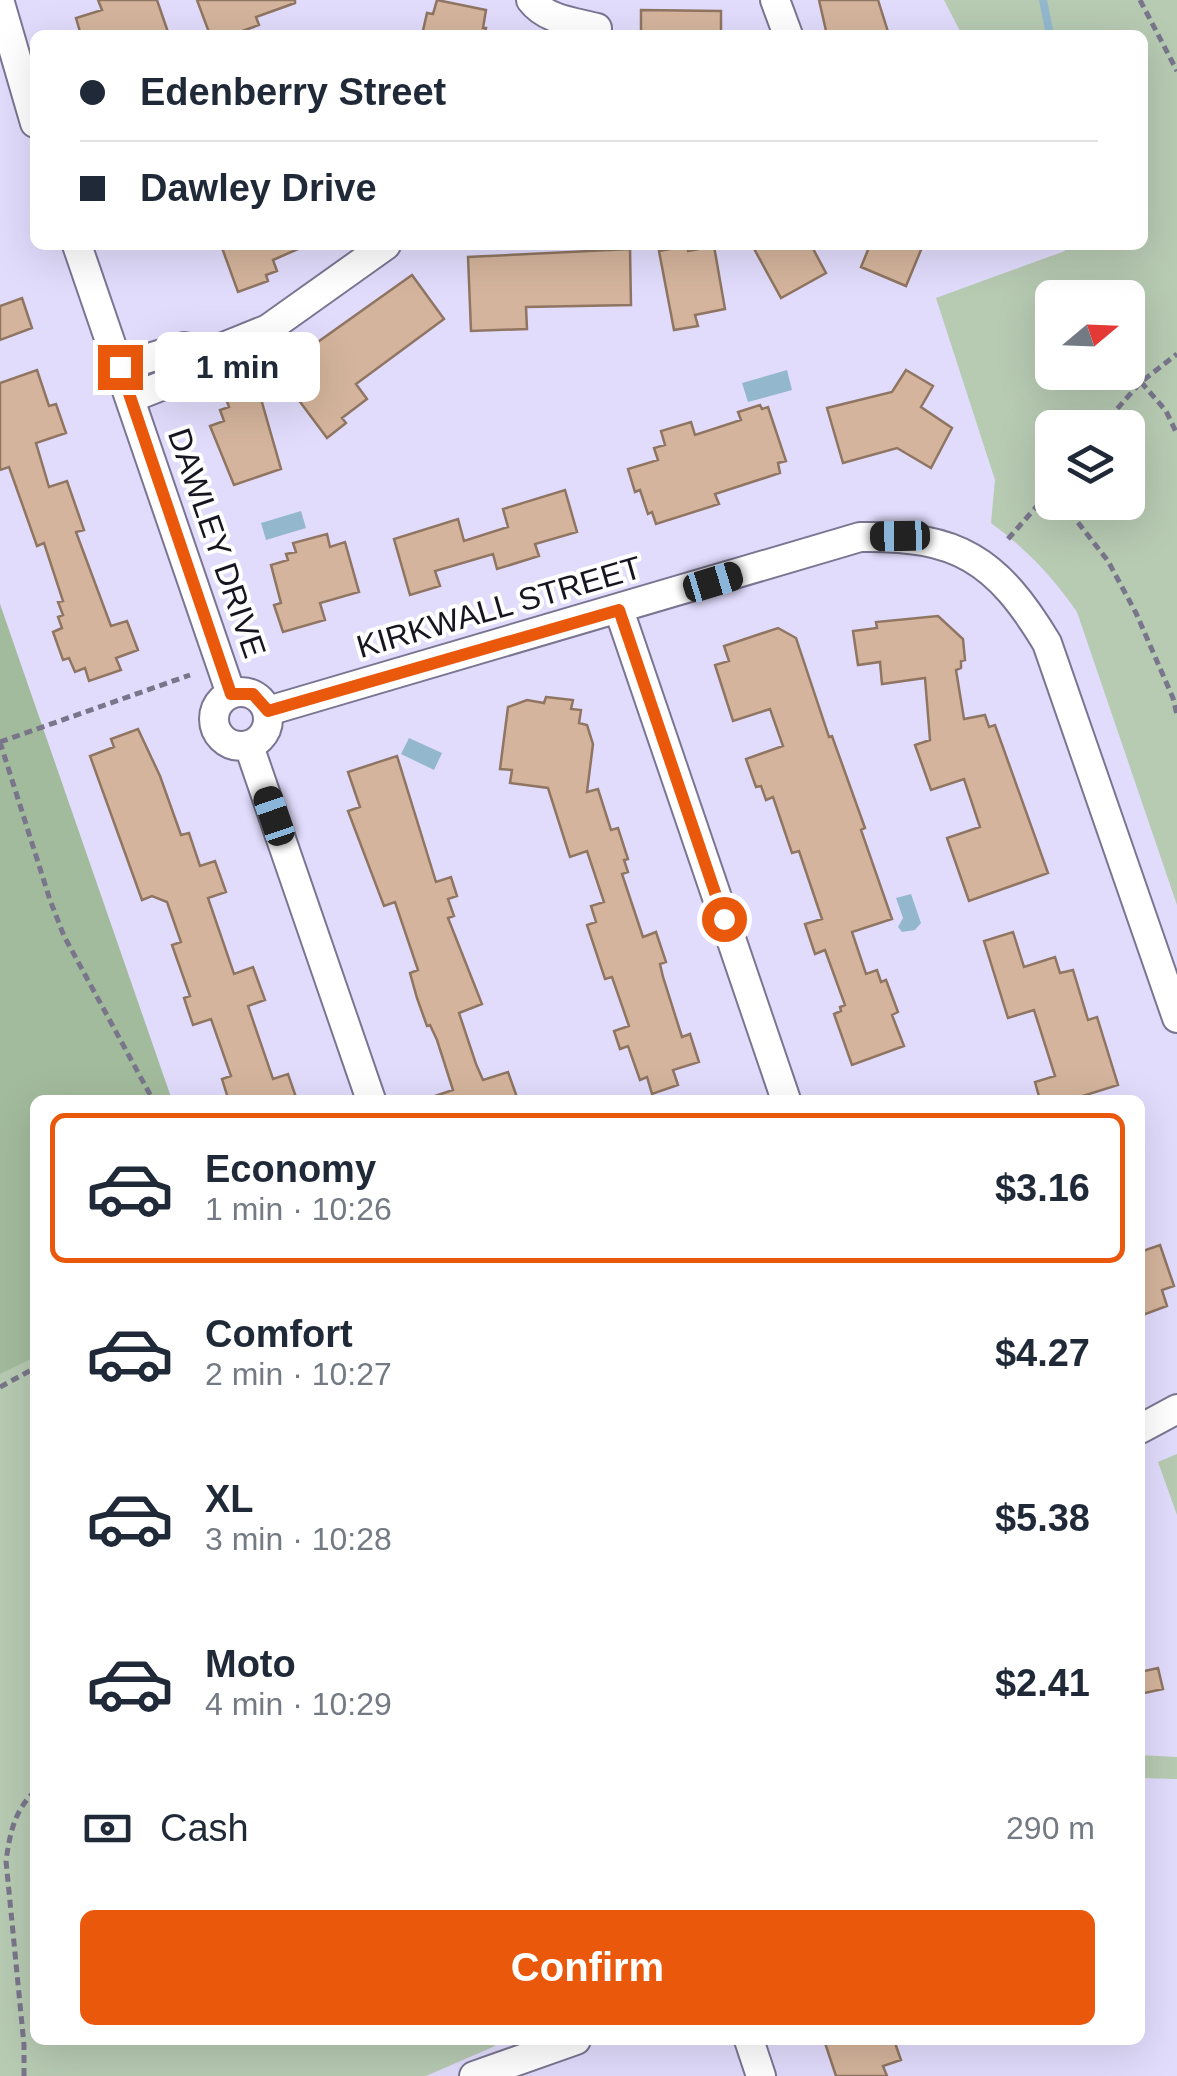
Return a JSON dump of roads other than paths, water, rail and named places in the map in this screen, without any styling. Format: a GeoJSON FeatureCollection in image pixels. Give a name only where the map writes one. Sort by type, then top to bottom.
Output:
{"type":"FeatureCollection","features":[{"type":"Feature","properties":{"kind":"street"},"geometry":{"type":"LineString","coordinates":[[531,0],[550,16],[597,21]]}},
{"type":"Feature","properties":{"kind":"street"},"geometry":{"type":"LineString","coordinates":[[774,0],[786,30]]}},
{"type":"Feature","properties":{"kind":"street"},"geometry":{"type":"LineString","coordinates":[[0,3],[30,106]]}},
{"type":"Feature","properties":{"kind":"street","name":"DAWLEY DRIVE"},"geometry":{"type":"LineString","coordinates":[[79,250],[231,694]]}},
{"type":"Feature","properties":{"kind":"street"},"geometry":{"type":"LineString","coordinates":[[131,398],[189,375],[212,352],[268,329],[379,250]]}},
{"type":"Feature","properties":{"kind":"street"},"geometry":{"type":"LineString","coordinates":[[120,367],[184,347],[212,352]]}},
{"type":"Feature","properties":{"kind":"street","name":"KIRKWALL STREET"},"geometry":{"type":"LineString","coordinates":[[268,711],[860,537],[900,536],[936,541],[980,562],[1021,600],[1047,643],[1177,1018]]}},
{"type":"Feature","properties":{"kind":"street"},"geometry":{"type":"LineString","coordinates":[[619,610],[784,1095]]}},
{"type":"Feature","properties":{"kind":"street"},"geometry":{"type":"LineString","coordinates":[[231,694],[253,694],[268,711],[268,728],[249,746],[231,744],[214,723],[217,706],[231,694]]}},
{"type":"Feature","properties":{"kind":"street"},"geometry":{"type":"LineString","coordinates":[[249,746],[370,1095]]}},
{"type":"Feature","properties":{"kind":"street"},"geometry":{"type":"LineString","coordinates":[[1145,1426],[1177,1410]]}},
{"type":"Feature","properties":{"kind":"street"},"geometry":{"type":"LineString","coordinates":[[474,2076],[562,2045]]}},
{"type":"Feature","properties":{"kind":"street"},"geometry":{"type":"LineString","coordinates":[[751,2045],[762,2076]]}},
{"type":"Feature","properties":{"kind":"water"},"geometry":{"type":"Polygon","coordinates":[[[787,370],[792,390],[748,402],[742,383],[787,370]]]}},
{"type":"Feature","properties":{"kind":"water"},"geometry":{"type":"Polygon","coordinates":[[[301,511],[306,528],[266,540],[261,523],[301,511]]]}},
{"type":"Feature","properties":{"kind":"water"},"geometry":{"type":"Polygon","coordinates":[[[409,738],[442,753],[434,770],[401,754],[409,738]]]}},
{"type":"Feature","properties":{"kind":"water"},"geometry":{"type":"Polygon","coordinates":[[[911,894],[921,923],[915,930],[902,932],[898,927],[903,918],[896,898],[911,894]]]}},
{"type":"Feature","properties":{"kind":"waterway"},"geometry":{"type":"LineString","coordinates":[[1043,0],[1049,30]]}}]}
